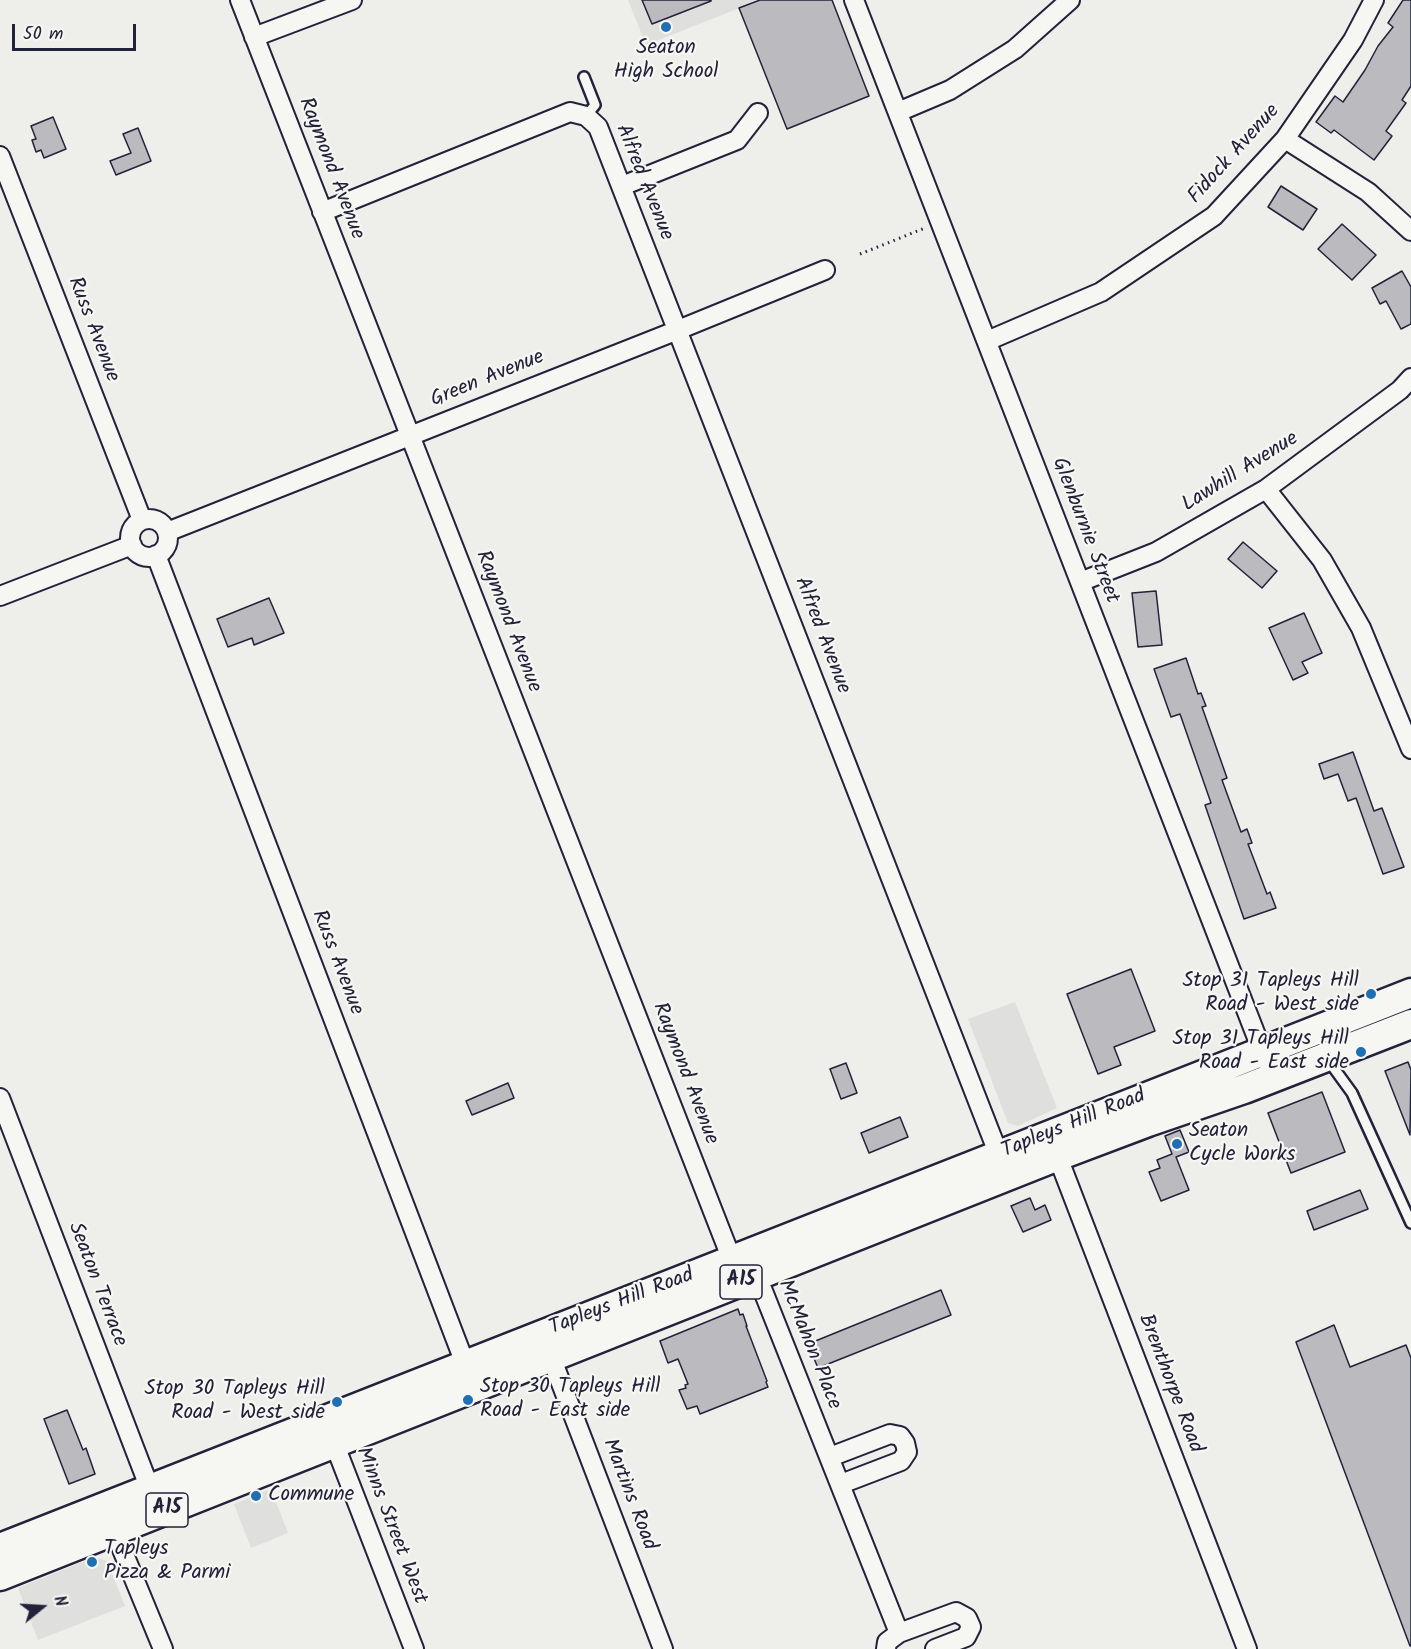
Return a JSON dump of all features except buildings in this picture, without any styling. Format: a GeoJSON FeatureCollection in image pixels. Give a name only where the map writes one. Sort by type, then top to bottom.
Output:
{"type":"FeatureCollection","features":[{"type":"Feature","properties":{"kind":"main road","name":"Tapleys Hill Road"},"geometry":{"type":"LineString","coordinates":[[0,1576],[114,1530],[329,1432],[1054,1146],[1262,1052],[1411,993]]}},
{"type":"Feature","properties":{"kind":"main road","name":"Tapleys Hill Road"},"geometry":{"type":"LineString","coordinates":[[1054,1146],[1148,1122],[1244,1089],[1411,1024]]}},
{"type":"Feature","properties":{"kind":"main road","name":"Tapleys Hill Road"},"geometry":{"type":"LineString","coordinates":[[470,1376],[551,1357],[612,1334],[744,1268]]}},
{"type":"Feature","properties":{"kind":"main road","name":"Tapleys Hill Road"},"geometry":{"type":"LineString","coordinates":[[0,1548],[150,1489],[329,1432]]}},
{"type":"Feature","properties":{"kind":"street","name":"Raymond Avenue"},"geometry":{"type":"LineString","coordinates":[[240,0],[410,435],[744,1268]]}},
{"type":"Feature","properties":{"kind":"street"},"geometry":{"type":"LineString","coordinates":[[254,37],[352,0]]}},
{"type":"Feature","properties":{"kind":"street","name":"Glenburnie Street"},"geometry":{"type":"LineString","coordinates":[[855,0],[1273,1078]]}},
{"type":"Feature","properties":{"kind":"street"},"geometry":{"type":"LineString","coordinates":[[898,112],[950,90],[1015,49],[1070,0]]}},
{"type":"Feature","properties":{"kind":"street","name":"Fidock Avenue"},"geometry":{"type":"LineString","coordinates":[[987,341],[1101,292],[1214,216],[1285,139],[1353,40],[1374,0]]}},
{"type":"Feature","properties":{"kind":"street","name":"Alfred Avenue"},"geometry":{"type":"LineString","coordinates":[[322,212],[570,112],[586,116],[598,127],[1003,1166]]}},
{"type":"Feature","properties":{"kind":"street"},"geometry":{"type":"LineString","coordinates":[[622,186],[737,140],[758,113]]}},
{"type":"Feature","properties":{"kind":"street"},"geometry":{"type":"LineString","coordinates":[[1285,139],[1368,192],[1411,231]]}},
{"type":"Feature","properties":{"kind":"street","name":"Russ Avenue"},"geometry":{"type":"LineString","coordinates":[[0,156],[142,520]]}},
{"type":"Feature","properties":{"kind":"street","name":"Green Avenue"},"geometry":{"type":"LineString","coordinates":[[167,532],[825,270]]}},
{"type":"Feature","properties":{"kind":"street","name":"Lawhill Avenue"},"geometry":{"type":"LineString","coordinates":[[1080,582],[1156,552],[1266,489],[1400,390],[1411,378]]}},
{"type":"Feature","properties":{"kind":"street"},"geometry":{"type":"LineString","coordinates":[[1266,489],[1322,560],[1361,628],[1411,748]]}},
{"type":"Feature","properties":{"kind":"street"},"geometry":{"type":"LineString","coordinates":[[142,520],[160,522],[167,532],[165,548],[156,555],[139,554],[132,545],[131,533],[142,520]]}},
{"type":"Feature","properties":{"kind":"street"},"geometry":{"type":"LineString","coordinates":[[0,596],[132,545]]}},
{"type":"Feature","properties":{"kind":"street","name":"Russ Avenue"},"geometry":{"type":"LineString","coordinates":[[156,555],[470,1376]]}},
{"type":"Feature","properties":{"kind":"street","name":"Seaton Terrace"},"geometry":{"type":"LineString","coordinates":[[0,1098],[150,1489]]}},
{"type":"Feature","properties":{"kind":"street","name":"Brenthorpe Road"},"geometry":{"type":"LineString","coordinates":[[1054,1146],[1247,1649]]}},
{"type":"Feature","properties":{"kind":"street","name":"McMahon Place"},"geometry":{"type":"LineString","coordinates":[[744,1268],[763,1291],[899,1633]]}},
{"type":"Feature","properties":{"kind":"street","name":"Martins Road"},"geometry":{"type":"LineString","coordinates":[[551,1357],[663,1649]]}},
{"type":"Feature","properties":{"kind":"street","name":"Minns Street West"},"geometry":{"type":"LineString","coordinates":[[329,1432],[414,1649]]}},
{"type":"Feature","properties":{"kind":"street"},"geometry":{"type":"LineString","coordinates":[[830,1457],[890,1434],[900,1436],[905,1443],[907,1452],[901,1461],[841,1484]]}},
{"type":"Feature","properties":{"kind":"street"},"geometry":{"type":"LineString","coordinates":[[114,1530],[163,1649]]}},
{"type":"Feature","properties":{"kind":"street"},"geometry":{"type":"LineString","coordinates":[[886,1649],[887,1642],[899,1633],[956,1612],[967,1618],[971,1627],[966,1637],[935,1649]]}},
{"type":"Feature","properties":{"kind":"lane","name":"Alfred Avenue"},"geometry":{"type":"LineString","coordinates":[[585,77],[595,105],[586,116]]}},
{"type":"Feature","properties":{"kind":"lane"},"geometry":{"type":"LineString","coordinates":[[1327,1057],[1352,1093],[1411,1223]]}},
{"type":"Feature","properties":{"kind":"path"},"geometry":{"type":"LineString","coordinates":[[860,254],[940,222]]}},
{"type":"Feature","properties":{"kind":"shaded area","name":"Seaton High School"},"geometry":{"type":"Polygon","coordinates":[[[628,0],[760,0],[646,45],[628,0]]]}},
{"type":"Feature","properties":{"kind":"shaded area"},"geometry":{"type":"Polygon","coordinates":[[[1015,1002],[1057,1108],[1018,1126],[1008,1123],[968,1019],[1015,1002]]]}},
{"type":"Feature","properties":{"kind":"shaded area"},"geometry":{"type":"Polygon","coordinates":[[[271,1489],[288,1533],[251,1548],[234,1504],[271,1489]]]}},
{"type":"Feature","properties":{"kind":"shaded area"},"geometry":{"type":"Polygon","coordinates":[[[95,1557],[107,1561],[125,1606],[38,1640],[18,1588],[95,1557]]]}},
{"type":"Feature","properties":{"kind":"place","name":"Seaton High School"},"geometry":{"type":"Point","coordinates":[666,27]}},
{"type":"Feature","properties":{"kind":"place","name":"Stop 31 Tapleys Hill Road - West side"},"geometry":{"type":"Point","coordinates":[1371,994]}},
{"type":"Feature","properties":{"kind":"place","name":"Stop 31 Tapleys Hill Road - East side"},"geometry":{"type":"Point","coordinates":[1361,1052]}},
{"type":"Feature","properties":{"kind":"place","name":"Seaton Cycle Works"},"geometry":{"type":"Point","coordinates":[1177,1144]}},
{"type":"Feature","properties":{"kind":"place","name":"Stop 30 Tapleys Hill Road - East side"},"geometry":{"type":"Point","coordinates":[468,1400]}},
{"type":"Feature","properties":{"kind":"place","name":"Stop 30 Tapleys Hill Road - West side"},"geometry":{"type":"Point","coordinates":[337,1402]}},
{"type":"Feature","properties":{"kind":"place","name":"Commune"},"geometry":{"type":"Point","coordinates":[256,1496]}},
{"type":"Feature","properties":{"kind":"place","name":"Tapleys Pizza & Parmi"},"geometry":{"type":"Point","coordinates":[92,1562]}}]}
